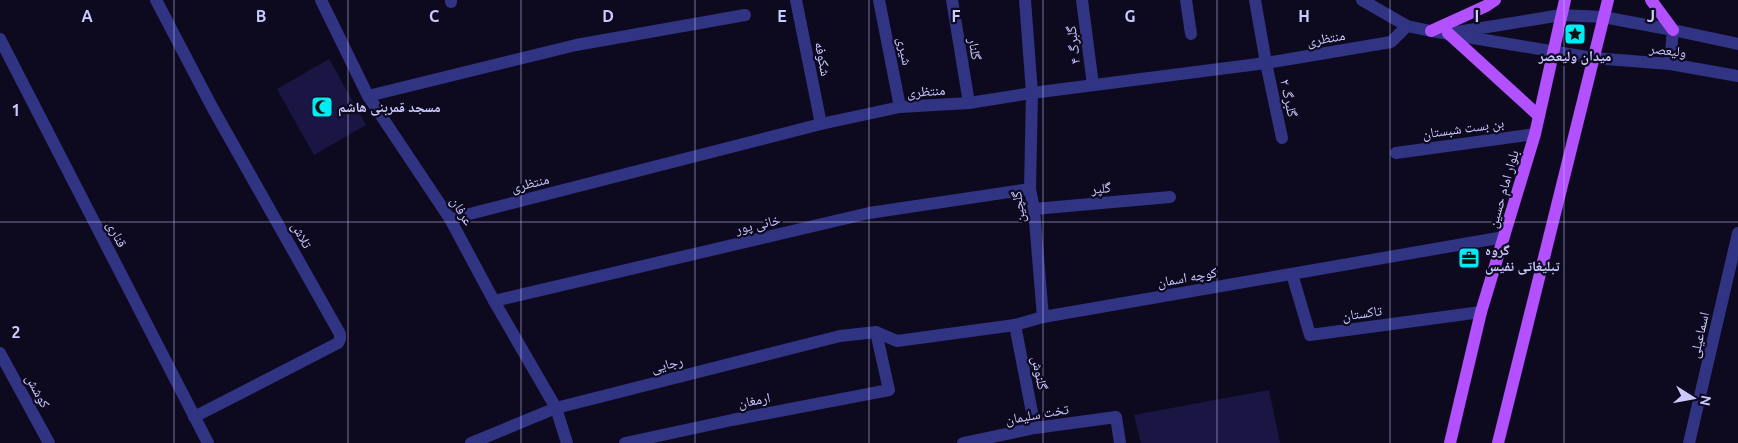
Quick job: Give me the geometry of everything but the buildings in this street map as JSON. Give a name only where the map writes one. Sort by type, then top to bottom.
[{"type":"main road","points":[[1431,31],[1495,0]]},
{"type":"main road","name":"بلوار امام حسین","points":[[1450,443],[1481,312],[1535,134],[1564,0]]},
{"type":"main road","points":[[1498,443],[1608,0]]},
{"type":"main road","points":[[1651,0],[1673,30]]},
{"type":"main road","points":[[1448,33],[1539,116]]},
{"type":"street","name":"تلاش","points":[[156,0],[212,107],[340,334],[338,343],[194,418]]},
{"type":"street","name":"عرفان","points":[[321,0],[368,96],[450,219],[494,301],[556,408],[567,443]]},
{"type":"street","name":"شکوفه","points":[[796,0],[821,124]]},
{"type":"street","name":"شیری","points":[[879,0],[900,107]]},
{"type":"street","name":"گلنار","points":[[952,0],[969,103]]},
{"type":"street","points":[[1025,0],[1032,93]]},
{"type":"street","name":"گلبرگ ۴","points":[[1082,0],[1093,86]]},
{"type":"street","points":[[1186,0],[1191,34]]},
{"type":"street","name":"گلبرگ ۲","points":[[1255,0],[1282,138]]},
{"type":"street","points":[[1362,0],[1407,26],[1448,33]]},
{"type":"street","points":[[368,96],[576,45],[745,15]]},
{"type":"street","name":"ولیعصر","points":[[1448,33],[1561,15],[1603,17],[1738,44]]},
{"type":"street","name":"منتظری","points":[[450,219],[821,124],[900,107],[969,103],[1032,93],[1266,63],[1391,42],[1407,26]]},
{"type":"street","points":[[1670,64],[1673,30]]},
{"type":"street","name":"ولیعصر","points":[[1448,33],[1593,58],[1670,64],[1738,76]]},
{"type":"street","name":"قناری","points":[[0,39],[208,443]]},
{"type":"street","name":"گلچین","points":[[1032,93],[1030,189],[1034,209],[1043,317]]},
{"type":"street","name":"بن بست شبستان","points":[[1396,152],[1535,134]]},
{"type":"street","name":"خانی پور","points":[[494,301],[869,213],[1030,189]]},
{"type":"street","name":"گلپر","points":[[1034,209],[1170,197]]},
{"type":"street","name":"اسماعیلی","points":[[1690,443],[1738,233]]},
{"type":"street","name":"کوچه اسمان","points":[[876,332],[897,341],[1015,325],[1043,317],[1504,237]]},
{"type":"street","name":"تاکستان","points":[[1292,274],[1310,335],[1481,312]]},
{"type":"street","name":"گلنوش","points":[[1015,325],[1036,428]]},
{"type":"street","name":"رجایی","points":[[471,443],[556,408],[840,336],[876,332]]},
{"type":"street","name":"ارمغان","points":[[625,443],[889,390],[876,332]]},
{"type":"street","name":"کوشش","points":[[0,353],[49,443]]},
{"type":"street","name":"تخت سلیمان","points":[[963,443],[1036,428],[1116,417],[1120,443]]},
{"type":"place","name":"میدان ولیعصر","points":[[1575,34]]},
{"type":"place","name":"مسجد قمربنی هاشم","points":[[322,107]]},
{"type":"place","name":"گروه تبلیغاتی نفیس","points":[[1469,258]]}]
